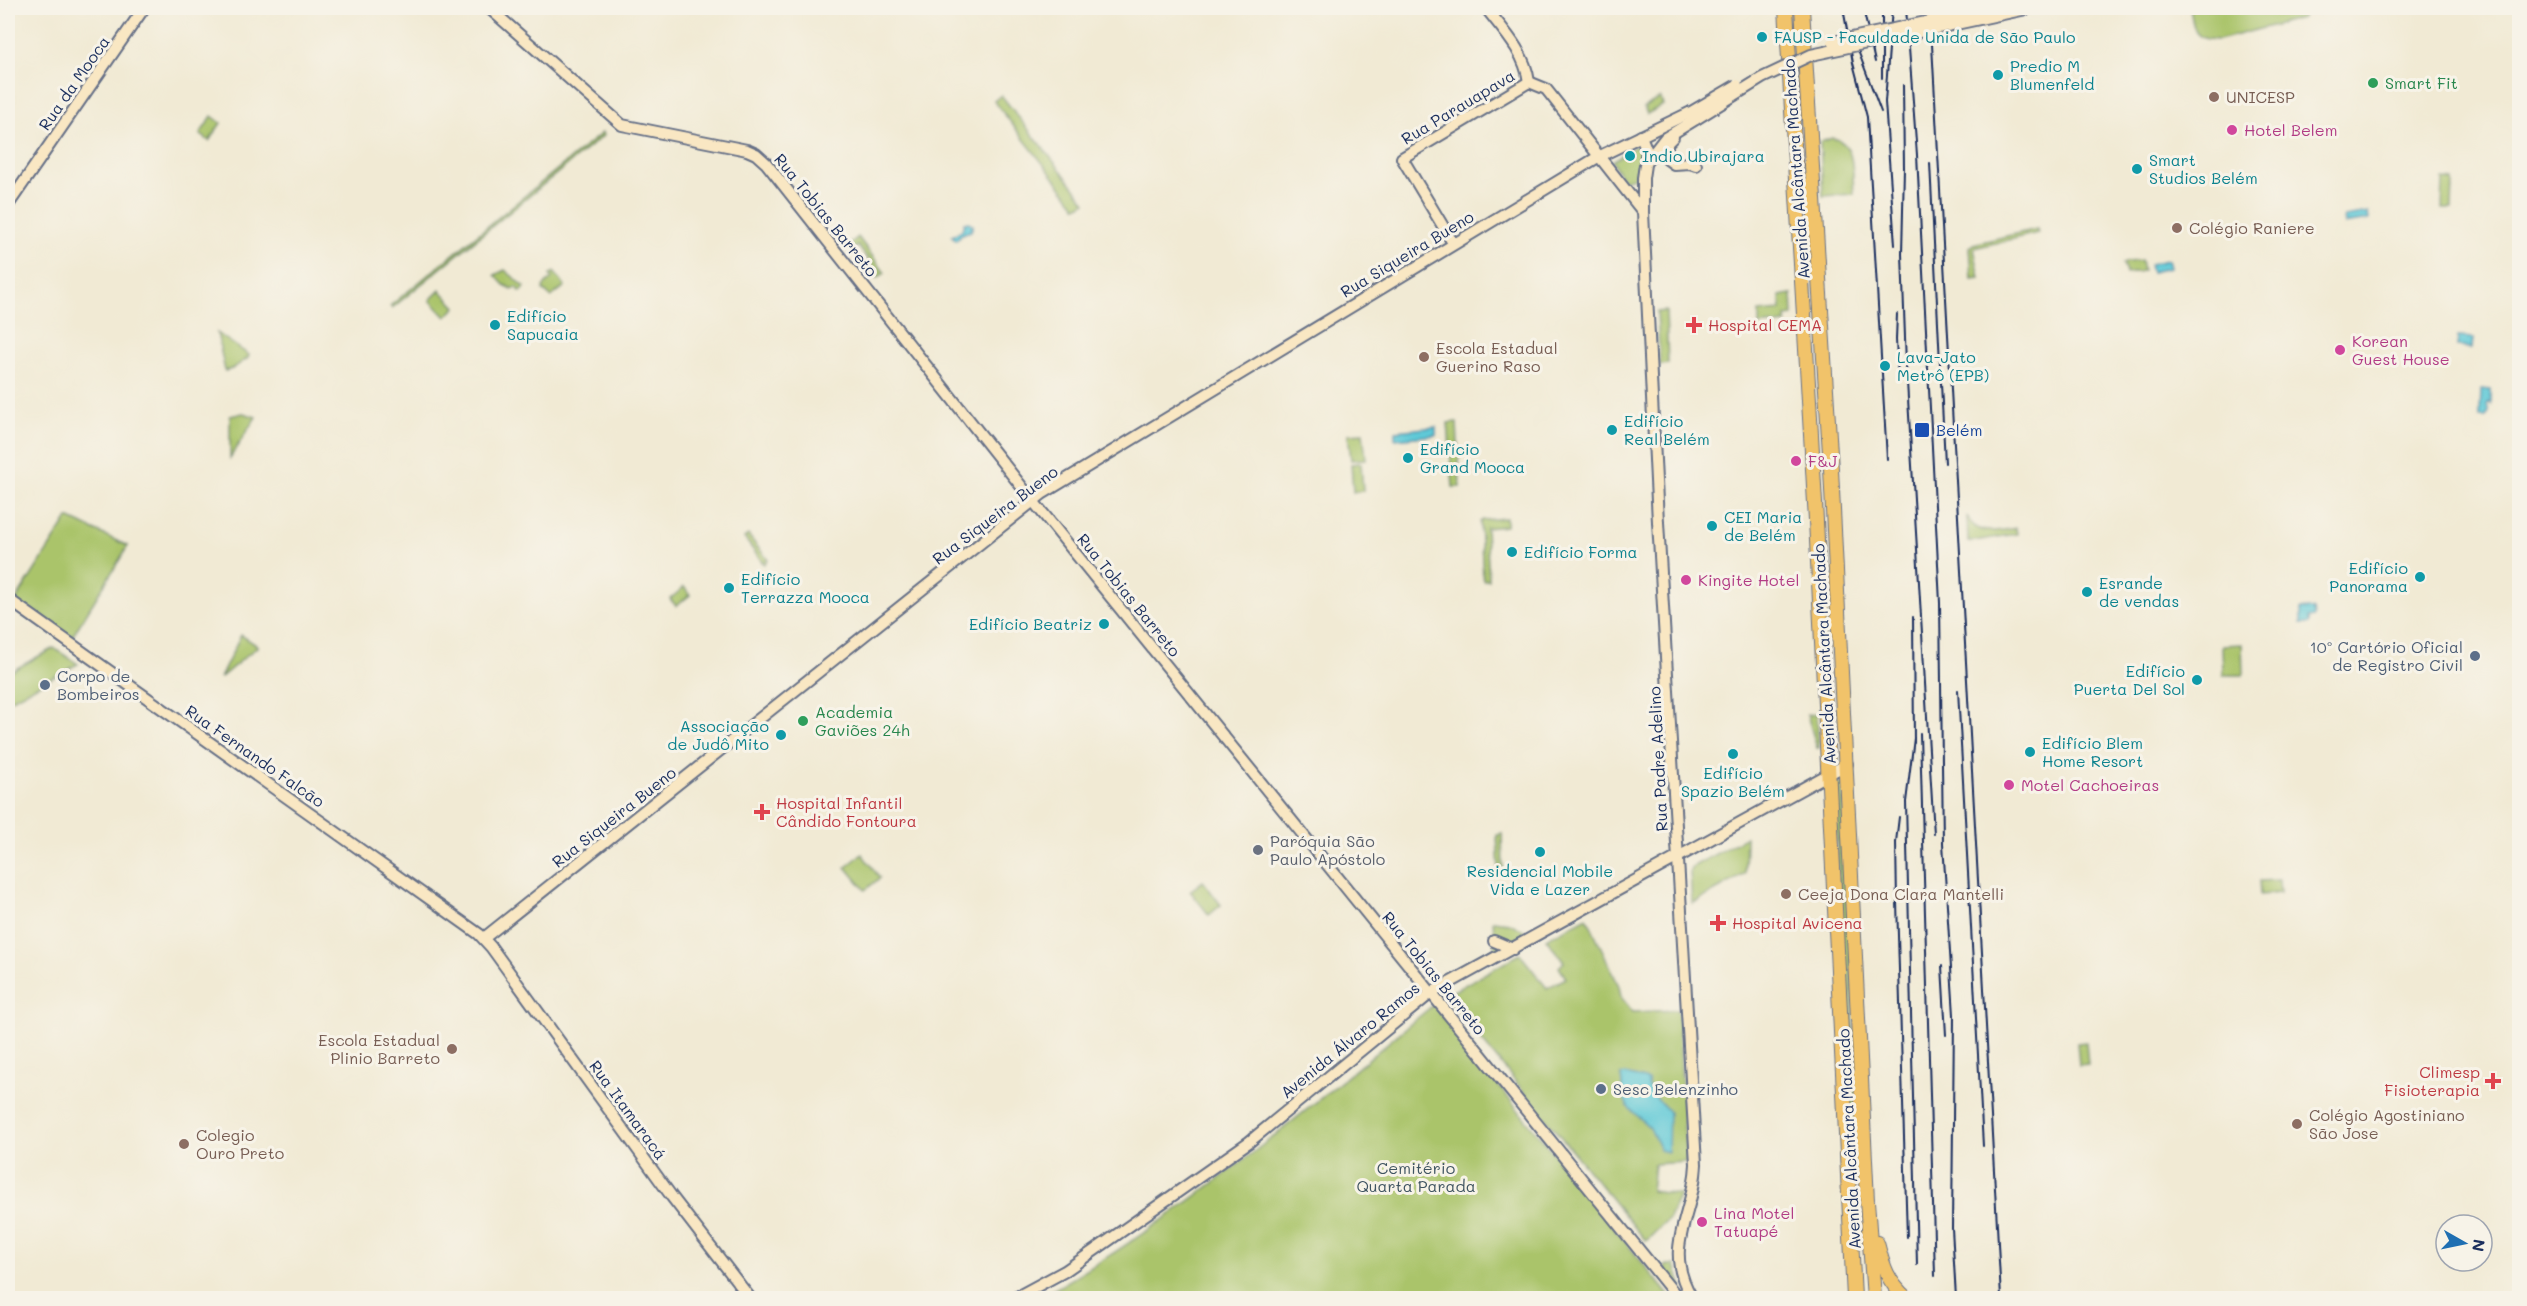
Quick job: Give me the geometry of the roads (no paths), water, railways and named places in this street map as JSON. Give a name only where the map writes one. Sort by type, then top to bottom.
[{"type":"highway","name":"Avenida Alcântara Machado","points":[[1786,8],[1828,775],[1853,1295]]},
{"type":"highway","name":"Avenida Alcântara Machado","points":[[1802,8],[1820,280],[1847,764],[1874,1299]]},
{"type":"highway","points":[[1868,1201],[1883,1269],[1894,1288],[1906,1299]]},
{"type":"main road","name":"Rua da Mooca","points":[[8,205],[144,8]]},
{"type":"main road","name":"Rua Tobias Barreto","points":[[489,8],[622,125],[747,150],[756,154],[1033,501],[1678,1299]]},
{"type":"main road","points":[[1486,8],[1523,58],[1529,82],[1546,89],[1643,212]]},
{"type":"main road","points":[[1696,165],[1674,164],[1667,159],[1667,143],[1694,116],[1772,65],[1796,54],[1846,39],[1991,8]]},
{"type":"main road","points":[[1694,116],[1770,73],[1811,55],[2031,8]]},
{"type":"main road","name":"Rua Parauapava","points":[[1453,243],[1402,158],[1529,82]]},
{"type":"main road","name":"Rua Siqueira Bueno","points":[[484,938],[667,795],[1033,501],[1453,243],[1598,157],[1641,136],[1694,116]]},
{"type":"main road","points":[[1646,163],[1665,138],[1677,131]]},
{"type":"main road","name":"Rua Padre Adelino","points":[[1641,136],[1646,147],[1643,212],[1696,1164],[1677,1262],[1692,1299]]},
{"type":"main road","name":"Rua Fernando Falcão","points":[[8,599],[484,938]]},
{"type":"main road","name":"Avenida Álvaro Ramos","points":[[1010,1299],[1065,1271],[1249,1142],[1431,993],[1847,764]]},
{"type":"main road","name":"Rua Itamaracá","points":[[484,938],[672,1197],[750,1299]]},
{"type":"main road","points":[[1494,941],[1513,949]]},
{"type":"water","points":[[2368,213],[2369,220],[2345,224],[2344,217]]},
{"type":"water","points":[[969,222],[973,225],[971,231],[962,234],[956,240],[952,236],[962,230],[964,223]]},
{"type":"water","points":[[2168,260],[2170,268],[2151,272],[2149,264]]},
{"type":"water","points":[[2458,337],[2473,338],[2472,348],[2457,347]]},
{"type":"water","points":[[2481,389],[2491,390],[2491,404],[2489,402],[2487,405],[2489,412],[2486,417],[2480,417]]},
{"type":"water","points":[[1436,427],[1436,435],[1395,439],[1395,431]]},
{"type":"water","points":[[2301,609],[2313,609],[2314,617],[2309,618],[2309,624],[2301,624]]},
{"type":"water","points":[[1626,1074],[1648,1080],[1650,1090],[1669,1112],[1668,1152],[1660,1150],[1650,1128],[1628,1107],[1623,1096],[1621,1075]]},
{"type":"railway","points":[[1843,8],[1853,63],[1867,117],[1887,459]]},
{"type":"railway","points":[[1863,8],[1875,62]]},
{"type":"railway","points":[[1882,8],[1882,78]]},
{"type":"railway","points":[[1892,8],[1885,102],[1895,245]]},
{"type":"railway","points":[[1906,8],[1917,155],[1940,603],[1943,843],[1954,1015],[1952,1228],[1956,1298]]},
{"type":"railway","points":[[1930,8],[2001,1298]]},
{"type":"railway","points":[[1856,45],[1881,112]]},
{"type":"railway","points":[[1903,85],[1902,254],[1906,365],[1934,834]]},
{"type":"railway","points":[[1930,163],[1945,463]]},
{"type":"railway","points":[[1897,314],[1898,380]]},
{"type":"railway","points":[[1913,617],[1914,743]]},
{"type":"railway","points":[[1958,690],[1983,1146]]},
{"type":"railway","points":[[1920,733],[1935,1276]]},
{"type":"railway","points":[[1914,738],[1906,802],[1917,1265]]},
{"type":"railway","points":[[1899,817],[1896,842],[1897,902],[1907,1237]]},
{"type":"railway","points":[[1942,966],[1946,1035]]},
{"type":"place","name":"FAUSP - Faculdade Unida de São Paulo","points":[[1762,37]]},
{"type":"place","name":"Predio M Blumenfeld","points":[[1998,75]]},
{"type":"place","name":"Smart Fit","points":[[2373,83]]},
{"type":"place","name":"UNICESP","points":[[2214,97]]},
{"type":"place","name":"Hotel Belem","points":[[2232,130]]},
{"type":"place","name":"Indio Ubirajara","points":[[1630,156]]},
{"type":"place","name":"Smart Studios Belém","points":[[2137,169]]},
{"type":"place","name":"Colégio Raniere","points":[[2177,228]]},
{"type":"place","name":"Edifício Sapucaia","points":[[495,325]]},
{"type":"place","name":"Hospital CEMA","points":[[1694,325]]},
{"type":"place","name":"Korean Guest House","points":[[2340,350]]},
{"type":"place","name":"Escola Estadual Guerino Raso","points":[[1424,357]]},
{"type":"place","name":"Lava-Jato Metrô (EPB)","points":[[1885,366]]},
{"type":"place","name":"Edifício Real Belém","points":[[1612,430]]},
{"type":"place","name":"Belém","points":[[1922,430]]},
{"type":"place","name":"Edifício Grand Mooca","points":[[1408,458]]},
{"type":"place","name":"F&J","points":[[1796,461]]},
{"type":"place","name":"CEI Maria de Belém","points":[[1712,526]]},
{"type":"place","name":"Edifício Forma","points":[[1512,552]]},
{"type":"place","name":"Edifício Panorama","points":[[2420,577]]},
{"type":"place","name":"Kingite Hotel","points":[[1686,580]]},
{"type":"place","name":"Edifício Terrazza Mooca","points":[[729,588]]},
{"type":"place","name":"Esrande de vendas","points":[[2087,592]]},
{"type":"place","name":"Edifício Beatriz","points":[[1104,624]]},
{"type":"place","name":"10º Cartório Oficial de Registro Civil","points":[[2475,656]]},
{"type":"place","name":"Edifício Puerta Del Sol","points":[[2197,680]]},
{"type":"place","name":"Corpo de Bombeiros","points":[[45,685]]},
{"type":"place","name":"Academia Gaviões 24h","points":[[803,721]]},
{"type":"place","name":"Associação de Judô Mito","points":[[781,735]]},
{"type":"place","name":"Edifício Blem Home Resort","points":[[2030,752]]},
{"type":"place","name":"Edifício Spazio Belém","points":[[1733,754]]},
{"type":"place","name":"Motel Cachoeiras","points":[[2009,785]]},
{"type":"place","name":"Hospital Infantil Cândido Fontoura","points":[[762,812]]},
{"type":"place","name":"Paróquia São Paulo Apóstolo","points":[[1258,850]]},
{"type":"place","name":"Residencial Mobile Vida e Lazer","points":[[1540,852]]},
{"type":"place","name":"Ceeja Dona Clara Mantelli","points":[[1786,894]]},
{"type":"place","name":"Hospital Avicena","points":[[1718,923]]},
{"type":"place","name":"Escola Estadual Plinio Barreto","points":[[452,1049]]},
{"type":"place","name":"Climesp Fisioterapia","points":[[2493,1081]]},
{"type":"place","name":"Sesc Belenzinho","points":[[1601,1089]]},
{"type":"place","name":"Colégio Agostiniano São Jose","points":[[2297,1124]]},
{"type":"place","name":"Colegio Ouro Preto","points":[[184,1144]]},
{"type":"place","name":"Lina Motel Tatuapé","points":[[1702,1222]]},
{"type":"park label","name":"Cemitério Quarta Parada","points":[[1416,1177]]}]
